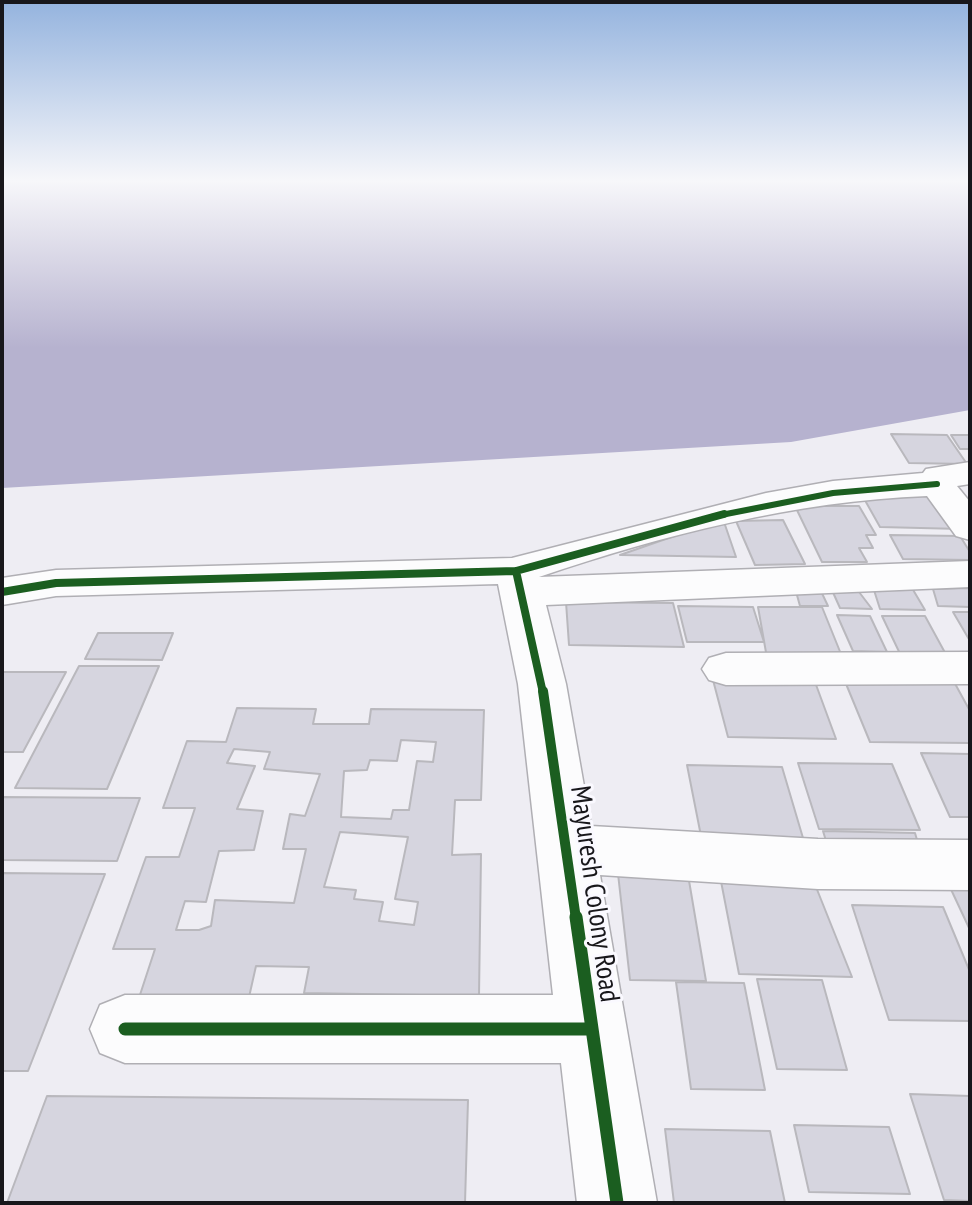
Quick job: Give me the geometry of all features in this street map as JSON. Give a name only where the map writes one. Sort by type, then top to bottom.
[{"type":"street","points":[[518,582],[559,556],[819,492],[872,485],[954,478],[970,528]]},
{"type":"street","points":[[2,592],[56,583],[518,582],[970,574]]},
{"type":"street","name":"Mayuresh Colony Road","points":[[518,582],[542,684],[617,1203]]},
{"type":"street","points":[[726,669],[970,668]]},
{"type":"street","points":[[566,849],[818,864],[970,865]]},
{"type":"street","points":[[125,1029],[592,1029]]},
{"type":"shaded area","points":[[2,236],[970,236],[970,410],[791,442],[2,488]]},
{"type":"building","points":[[891,434],[947,435],[967,464],[909,463]]},
{"type":"building","points":[[951,435],[970,435],[970,449],[960,449]]},
{"type":"building","points":[[862,495],[939,496],[961,529],[880,527]]},
{"type":"building","points":[[795,506],[859,506],[876,535],[866,535],[873,548],[859,548],[867,562],[822,562]]},
{"type":"building","points":[[723,519],[736,557],[620,555]]},
{"type":"building","points":[[783,520],[805,564],[755,565],[736,521]]},
{"type":"building","points":[[890,535],[960,536],[970,552],[970,560],[903,559]]},
{"type":"building","points":[[909,583],[925,610],[880,609],[873,587]]},
{"type":"building","points":[[819,587],[828,606],[800,606],[795,588]]},
{"type":"building","points":[[831,588],[856,588],[872,609],[840,608]]},
{"type":"building","points":[[970,588],[970,607],[938,606],[933,589]]},
{"type":"building","points":[[566,602],[673,603],[684,647],[569,645]]},
{"type":"building","points":[[678,606],[753,607],[764,642],[687,642]]},
{"type":"building","points":[[758,607],[822,607],[843,659],[767,658]]},
{"type":"building","points":[[953,612],[970,612],[970,641]]},
{"type":"building","points":[[837,615],[870,616],[887,652],[853,651]]},
{"type":"building","points":[[882,616],[925,616],[949,660],[903,660]]},
{"type":"building","points":[[98,633],[173,633],[162,660],[85,659]]},
{"type":"building","points":[[79,666],[159,666],[107,789],[15,788]]},
{"type":"building","points":[[2,672],[66,672],[23,752],[2,752]]},
{"type":"building","points":[[844,679],[953,680],[970,711],[970,743],[870,742]]},
{"type":"building","points":[[713,680],[815,682],[836,739],[728,737]]},
{"type":"building","points":[[237,708],[316,709],[313,724],[369,724],[371,709],[484,710],[481,800],[455,800],[452,855],[481,854],[479,996],[304,993],[309,967],[256,966],[247,1006],[137,1004],[155,949],[113,949],[146,857],[179,857],[195,808],[163,808],[187,741],[226,742]],"holes":[[[401,740],[436,742],[433,762],[417,761],[409,810],[393,810],[391,819],[341,817],[344,771],[367,770],[370,760],[397,761]],[[234,749],[270,752],[264,769],[320,774],[305,816],[290,814],[283,849],[306,849],[294,903],[215,900],[211,926],[199,930],[176,930],[185,901],[206,902],[219,851],[254,850],[263,811],[237,809],[255,766],[227,763]],[[340,832],[408,837],[395,899],[418,902],[414,925],[379,921],[383,902],[354,899],[356,890],[324,887]]]},
{"type":"building","points":[[921,753],[970,754],[970,817],[950,817]]},
{"type":"building","points":[[798,763],[892,764],[920,830],[819,829]]},
{"type":"building","points":[[687,765],[782,767],[803,838],[701,836]]},
{"type":"building","points":[[2,797],[140,798],[117,861],[2,860]]},
{"type":"building","points":[[823,831],[915,833],[922,857],[830,854]]},
{"type":"building","points":[[616,856],[685,857],[706,981],[630,980]]},
{"type":"building","points":[[719,871],[814,882],[852,977],[739,974]]},
{"type":"building","points":[[2,873],[105,874],[28,1071],[2,1071]]},
{"type":"building","points":[[948,883],[970,884],[970,930]]},
{"type":"building","points":[[852,905],[943,907],[970,972],[970,1021],[889,1020]]},
{"type":"building","points":[[757,979],[822,980],[847,1070],[777,1069]]},
{"type":"building","points":[[676,982],[744,983],[765,1090],[691,1089]]},
{"type":"building","points":[[910,1094],[970,1096],[970,1201],[944,1200]]},
{"type":"building","points":[[47,1096],[468,1100],[465,1203],[7,1203]]},
{"type":"building","points":[[794,1125],[889,1127],[910,1194],[809,1192]]},
{"type":"building","points":[[665,1129],[770,1131],[785,1203],[674,1203]]},
{"type":"cycle path","points":[[2,592],[56,583],[516,571],[766,504],[867,488],[937,484]]},
{"type":"cycle path","points":[[516,571],[542,684],[617,1203]]},
{"type":"cycle path","points":[[125,1029],[592,1029]]}]
